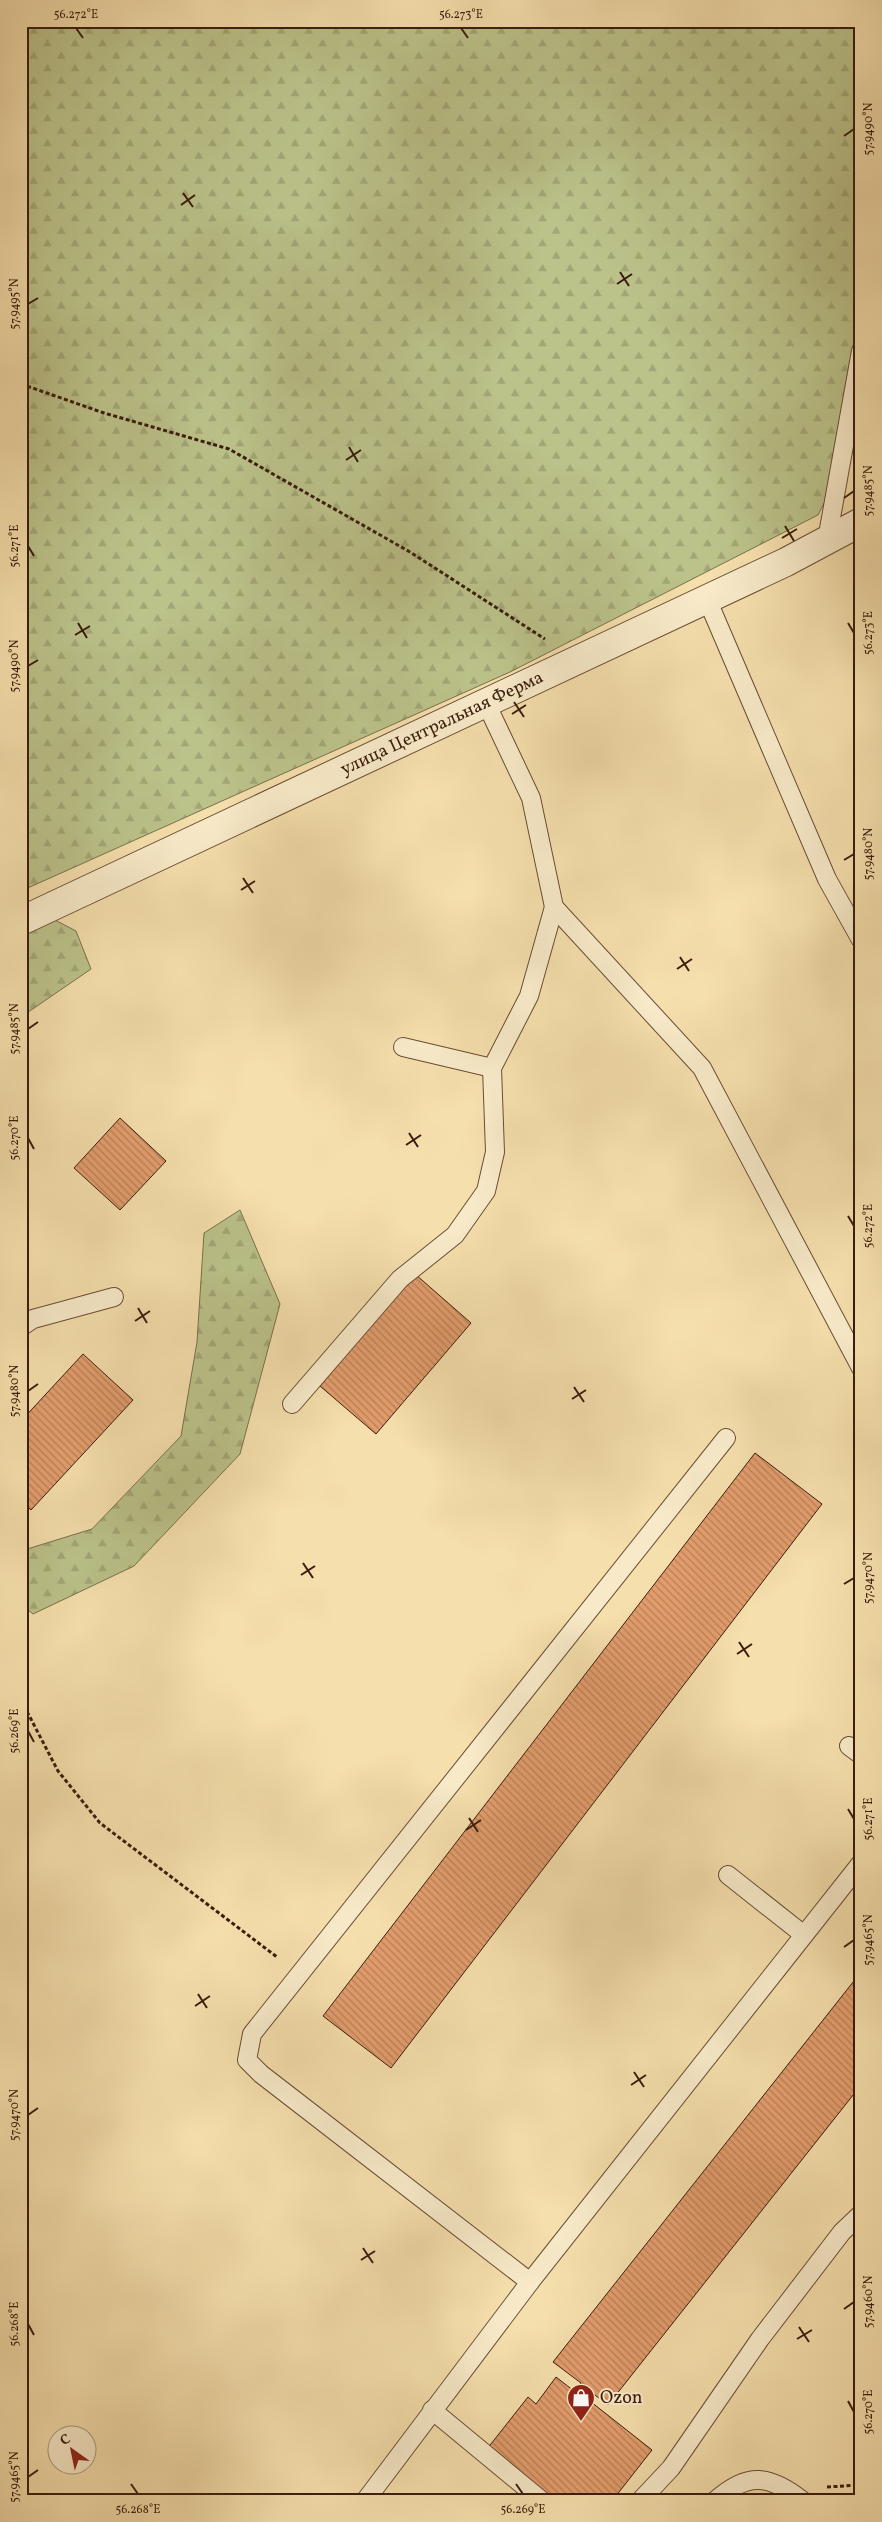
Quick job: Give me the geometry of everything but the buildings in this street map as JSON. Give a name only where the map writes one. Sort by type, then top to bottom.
[{"type":"street","name":"улица Центральная Ферма","points":[[21,922],[707,599],[861,522]]},
{"type":"lane","points":[[827,540],[861,351]]},
{"type":"lane","points":[[707,599],[826,879],[861,940]]},
{"type":"lane","points":[[292,1404],[400,1279],[455,1235],[486,1191],[495,1152],[492,1068],[528,996],[554,907],[531,798],[486,703]]},
{"type":"lane","points":[[554,907],[702,1068],[861,1368]]},
{"type":"lane","points":[[403,1047],[492,1068]]},
{"type":"lane","points":[[21,1327],[32,1319],[114,1297]]},
{"type":"lane","points":[[530,2282],[261,2074],[247,2060],[252,2034],[726,1438]]},
{"type":"lane","points":[[364,2501],[530,2282],[861,1863]]},
{"type":"lane","points":[[728,1875],[804,1935]]},
{"type":"lane","points":[[640,2501],[671,2468],[760,2339],[842,2232],[861,2214]]},
{"type":"lane","points":[[432,2410],[542,2501]]},
{"type":"lane","points":[[715,2501],[727,2489],[750,2480],[770,2480],[803,2501]]},
{"type":"path","points":[[21,384],[104,413],[229,449],[410,552],[577,660]]},
{"type":"path","points":[[21,1700],[58,1771],[100,1823],[300,1974]]},
{"type":"green space","points":[[21,21],[861,21],[861,431],[818,515],[510,672],[21,891]]},
{"type":"green space","points":[[55,920],[76,931],[91,969],[21,1017],[21,936]]},
{"type":"green space","points":[[240,1210],[280,1304],[240,1454],[134,1566],[33,1614],[21,1604],[21,1554],[24,1550],[92,1529],[181,1436],[197,1342],[204,1233]]},
{"type":"place","name":"Ozon","points":[[581,2422]]}]
